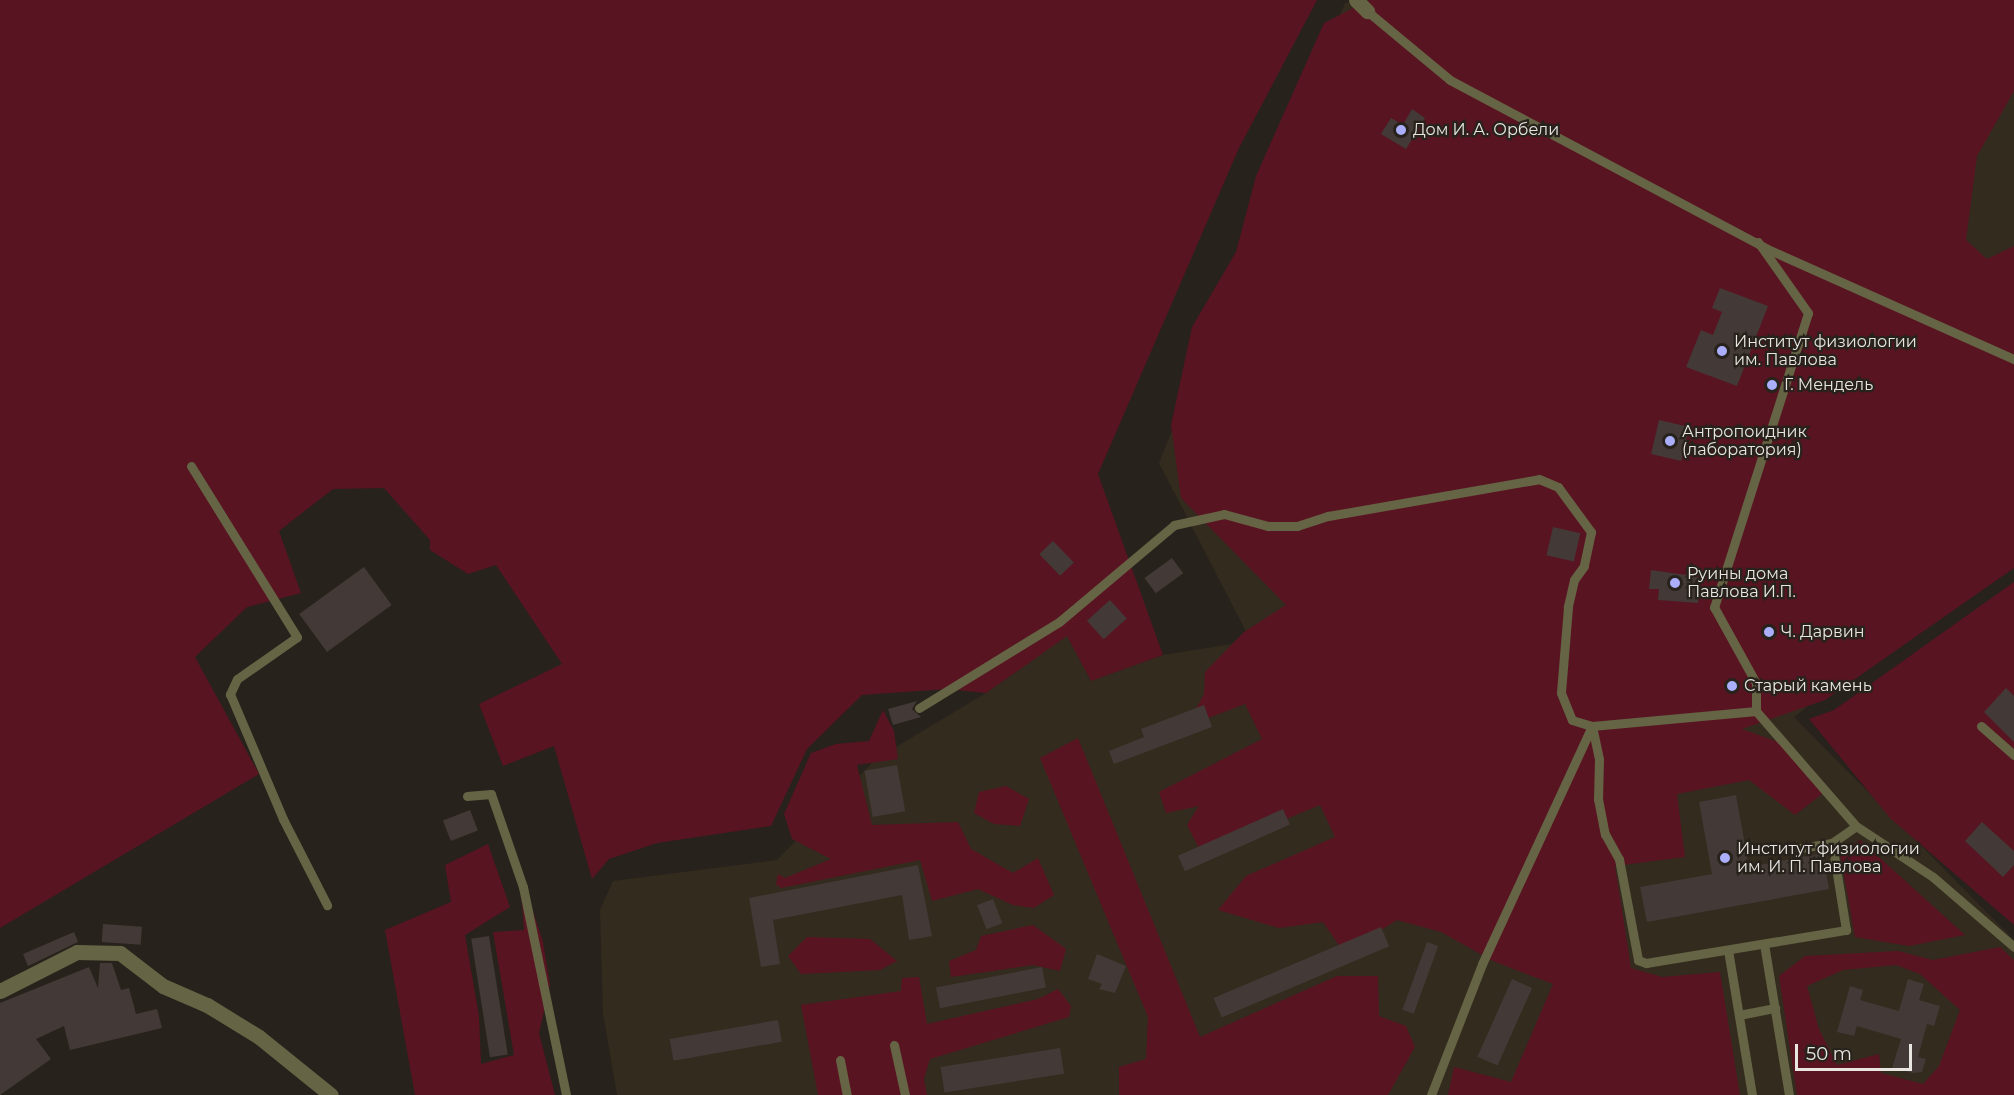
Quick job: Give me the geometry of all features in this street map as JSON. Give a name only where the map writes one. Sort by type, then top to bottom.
[{"type":"street","points":[[1356,0],[1367,11]]},
{"type":"street","points":[[0,992],[77,952],[120,953],[163,986],[207,1005],[259,1037],[331,1095]]},
{"type":"lane","points":[[1367,11],[1450,80],[1758,242],[2014,359]]},
{"type":"lane","points":[[1758,242],[1808,313],[1714,607],[1756,683],[1756,711],[1856,826],[1933,877],[2014,947]]},
{"type":"lane","points":[[191,466],[297,637],[237,679],[230,694],[283,819],[327,905]]},
{"type":"lane","points":[[919,708],[1059,622],[1174,525],[1224,514],[1268,526],[1297,526],[1328,516],[1539,479],[1558,487],[1591,532],[1584,566],[1574,580],[1568,607],[1560,674],[1561,693],[1572,720],[1592,726],[1756,711]]},
{"type":"lane","points":[[1592,726],[1599,759],[1598,799],[1605,834],[1619,859],[1638,960],[1728,950],[1846,930],[1832,843]]},
{"type":"lane","points":[[1431,1095],[1482,964],[1592,726]]},
{"type":"lane","points":[[1981,726],[2014,755]]},
{"type":"lane","points":[[467,796],[491,794],[523,887],[566,1095]]},
{"type":"lane","points":[[1800,848],[1832,843],[1856,826]]},
{"type":"lane","points":[[1764,944],[1789,1095]]},
{"type":"lane","points":[[1728,950],[1752,1095]]},
{"type":"lane","points":[[1738,1015],[1775,1008]]},
{"type":"lane","points":[[894,1045],[905,1095]]},
{"type":"lane","points":[[840,1060],[847,1095]]},
{"type":"shaded area","points":[[0,0],[1317,0],[1239,148],[1098,474],[1163,655],[1091,681],[1067,636],[986,693],[947,689],[862,695],[807,749],[771,826],[657,843],[609,859],[592,879],[554,746],[503,766],[479,704],[562,664],[496,565],[468,574],[430,550],[430,540],[384,488],[333,489],[279,531],[301,593],[247,607],[195,657],[259,774],[0,928]]},
{"type":"shaded area","points":[[1369,0],[2014,0],[2014,91],[1977,156],[1966,240],[1987,259],[2014,246],[2014,568],[1825,700],[1742,729],[1789,746],[1822,794],[1795,815],[1749,780],[1677,794],[1685,857],[1615,866],[1631,968],[1662,977],[1720,972],[1740,1095],[1448,1095],[1454,1067],[1511,1082],[1553,984],[1493,961],[1441,932],[1397,920],[1344,953],[1323,922],[1279,928],[1218,910],[1246,876],[1335,837],[1320,805],[1202,854],[1187,825],[1199,806],[1166,813],[1159,792],[1262,739],[1245,704],[1187,726],[1204,694],[1205,672],[1244,632],[1286,605],[1181,498],[1171,425],[1192,327],[1236,252],[1256,176],[1324,23]]},
{"type":"shaded area","points":[[1370,0],[2014,0],[2014,543],[1794,717],[2014,940],[2014,1086],[1959,1095],[617,1095],[603,1013],[600,910],[613,881],[777,860],[876,759],[986,693],[1067,635],[1091,681],[1163,655],[1251,641],[1159,463],[1345,3]]},
{"type":"shaded area","points":[[2014,582],[2014,925],[1890,818],[1809,719],[1834,710]]},
{"type":"shaded area","points":[[883,710],[894,731],[898,759],[857,765],[872,825],[958,822],[971,849],[1013,873],[1038,858],[1054,895],[1034,908],[1013,905],[978,889],[932,901],[920,860],[781,888],[776,884],[778,874],[785,878],[831,859],[792,839],[784,814],[811,753],[836,744],[869,741]]},
{"type":"shaded area","points":[[1078,738],[1200,1037],[1337,976],[1378,976],[1379,1016],[1406,1026],[1415,1047],[1388,1095],[1119,1095],[1119,1067],[1146,1059],[1148,1017],[1040,758]]},
{"type":"shaded area","points":[[1006,786],[1029,799],[1020,826],[994,824],[974,813],[979,792]]},
{"type":"shaded area","points":[[1860,840],[1965,935],[1909,946],[1855,937],[1840,853]]},
{"type":"shaded area","points":[[488,844],[510,907],[465,935],[479,1016],[481,1064],[514,1055],[493,932],[524,930],[521,891],[528,896],[543,942],[550,985],[539,1033],[555,1095],[415,1095],[385,930],[451,902],[445,865]]},
{"type":"shaded area","points":[[1033,925],[1066,949],[1060,971],[1033,965],[951,977],[949,961],[976,950],[981,936]]},
{"type":"shaded area","points":[[807,937],[870,939],[897,961],[880,970],[801,974],[788,956]]},
{"type":"shaded area","points":[[2000,947],[2014,960],[2014,1095],[1797,1095],[1779,976],[1805,956],[1898,951],[1933,960]],"holes":[[[1896,965],[1920,974],[1960,1010],[1939,1066],[1923,1084],[1881,1073],[1879,1054],[1837,1065],[1819,1029],[1807,986],[1843,970]]]},
{"type":"shaded area","points":[[919,977],[927,1024],[1038,999],[1058,989],[1071,1006],[1069,1017],[930,1059],[924,1079],[927,1095],[818,1095],[801,1005],[901,991],[902,978]]},
{"type":"building","name":"Дом И. А. Орбели","points":[[1412,109],[1425,118],[1406,149],[1381,134],[1391,118],[1403,125]]},
{"type":"building","name":"Институт физиологии им. Павлова","points":[[1720,288],[1768,306],[1737,386],[1686,367],[1701,330],[1713,335],[1722,312],[1712,308]]},
{"type":"building","name":"Антропоидник (лаборатория)","points":[[1659,420],[1689,427],[1681,461],[1651,454]]},
{"type":"building","points":[[1553,527],[1580,533],[1574,562],[1546,555]]},
{"type":"building","points":[[1053,541],[1074,563],[1060,576],[1039,554]]},
{"type":"building","points":[[1172,558],[1183,573],[1156,593],[1144,578]]},
{"type":"building","points":[[364,567],[392,605],[327,652],[299,614]]},
{"type":"building","name":"Руины дома Павлова И.П.","points":[[1651,570],[1700,577],[1698,603],[1658,600],[1659,589],[1649,589]]},
{"type":"building","points":[[1110,600],[1127,619],[1104,639],[1087,621]]},
{"type":"building","points":[[2006,688],[2014,696],[2014,742],[1984,712]]},
{"type":"building","points":[[917,701],[912,709],[921,717],[893,725],[888,709]]},
{"type":"building","points":[[1204,705],[1212,727],[1114,764],[1109,751],[1144,737],[1141,729]]},
{"type":"building","points":[[897,765],[905,811],[873,817],[865,771]]},
{"type":"building","name":"Институт физиологии им. И. П. Павлова","points":[[1736,795],[1749,867],[1823,853],[1829,889],[1647,922],[1640,887],[1712,874],[1699,802]]},
{"type":"building","points":[[1283,809],[1290,825],[1185,871],[1178,856]]},
{"type":"building","points":[[470,810],[478,831],[451,841],[443,820]]},
{"type":"building","points":[[1982,822],[2014,851],[2014,865],[2003,877],[1965,841]]},
{"type":"building","points":[[918,865],[932,936],[909,940],[902,895],[773,920],[780,964],[761,967],[749,898]]},
{"type":"building","points":[[993,899],[1002,923],[986,929],[977,905]]},
{"type":"building","points":[[103,924],[142,927],[141,945],[102,942]]},
{"type":"building","points":[[1381,927],[1389,946],[1222,1017],[1213,998]]},
{"type":"building","points":[[74,932],[78,942],[28,966],[23,954]]},
{"type":"building","points":[[489,936],[508,1055],[490,1057],[471,939]]},
{"type":"building","points":[[1427,942],[1438,946],[1414,1014],[1402,1010]]},
{"type":"building","points":[[1097,954],[1126,966],[1115,993],[1099,989],[1102,984],[1088,979]]},
{"type":"building","points":[[100,963],[112,963],[121,990],[129,988],[136,1014],[157,1009],[162,1028],[70,1050],[64,1026],[36,1039],[51,1059],[0,1095],[0,1003],[89,967],[98,988]]},
{"type":"building","points":[[1042,967],[1046,988],[940,1008],[936,988]]},
{"type":"building","points":[[1512,979],[1532,988],[1498,1066],[1477,1057]]},
{"type":"building","points":[[1908,979],[1924,984],[1919,1000],[1940,1006],[1934,1026],[1927,1024],[1918,1057],[1926,1059],[1922,1072],[1913,1073],[1892,1068],[1901,1039],[1857,1026],[1854,1036],[1837,1032],[1850,986],[1863,990],[1860,1000],[1899,1011]]},
{"type":"building","points":[[778,1020],[782,1042],[673,1061],[670,1039]]},
{"type":"building","points":[[1060,1048],[1064,1074],[945,1093],[940,1067]]},
{"type":"place","name":"Дом И. А. Орбели","points":[[1401,130]]},
{"type":"place","name":"Институт физиологии им. Павлова","points":[[1722,351]]},
{"type":"place","name":"Г. Мендель","points":[[1772,385]]},
{"type":"place","name":"Антропоидник (лаборатория)","points":[[1670,441]]},
{"type":"place","name":"Руины дома Павлова И.П.","points":[[1675,583]]},
{"type":"place","name":"Ч. Дарвин","points":[[1769,632]]},
{"type":"place","name":"Старый камень","points":[[1732,686]]},
{"type":"place","name":"Институт физиологии им. И. П. Павлова","points":[[1725,858]]}]
